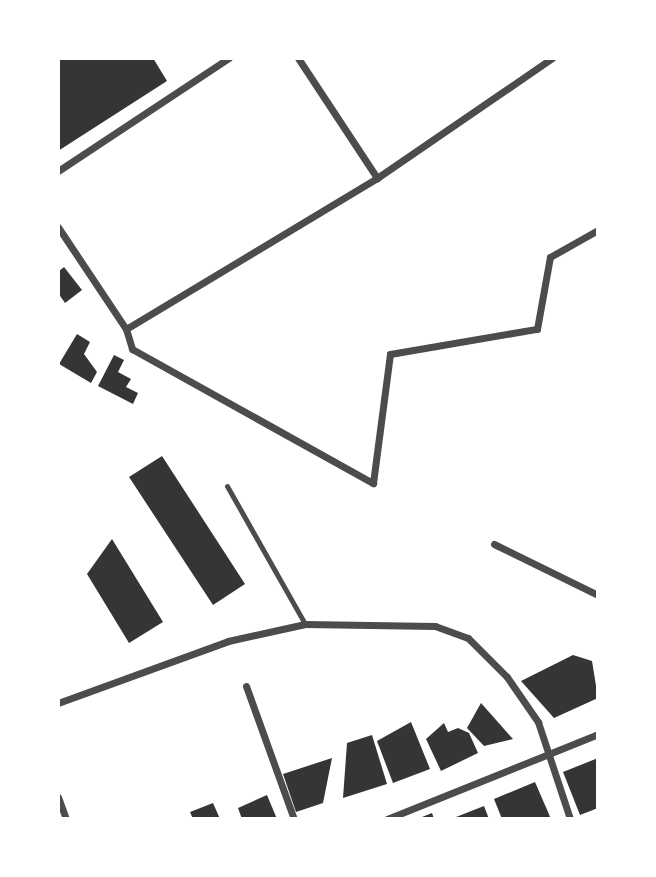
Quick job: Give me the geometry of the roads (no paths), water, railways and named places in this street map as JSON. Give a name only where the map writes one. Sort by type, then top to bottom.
[{"type":"street","points":[[58,171],[229,58]]},
{"type":"street","points":[[298,58],[377,178]]},
{"type":"street","points":[[126,330],[377,178],[552,58]]},
{"type":"street","points":[[58,227],[126,330],[132,349],[373,483],[390,354],[537,330],[550,257],[598,230]]},
{"type":"street","points":[[494,544],[598,595]]},
{"type":"street","points":[[58,703],[228,641],[305,624],[435,626],[468,638],[538,722],[546,756],[570,819]]},
{"type":"street","points":[[246,686],[294,819]]},
{"type":"street","points":[[387,819],[598,734]]},
{"type":"street","points":[[58,797],[66,819]]},
{"type":"lane","points":[[227,486],[305,624]]}]
